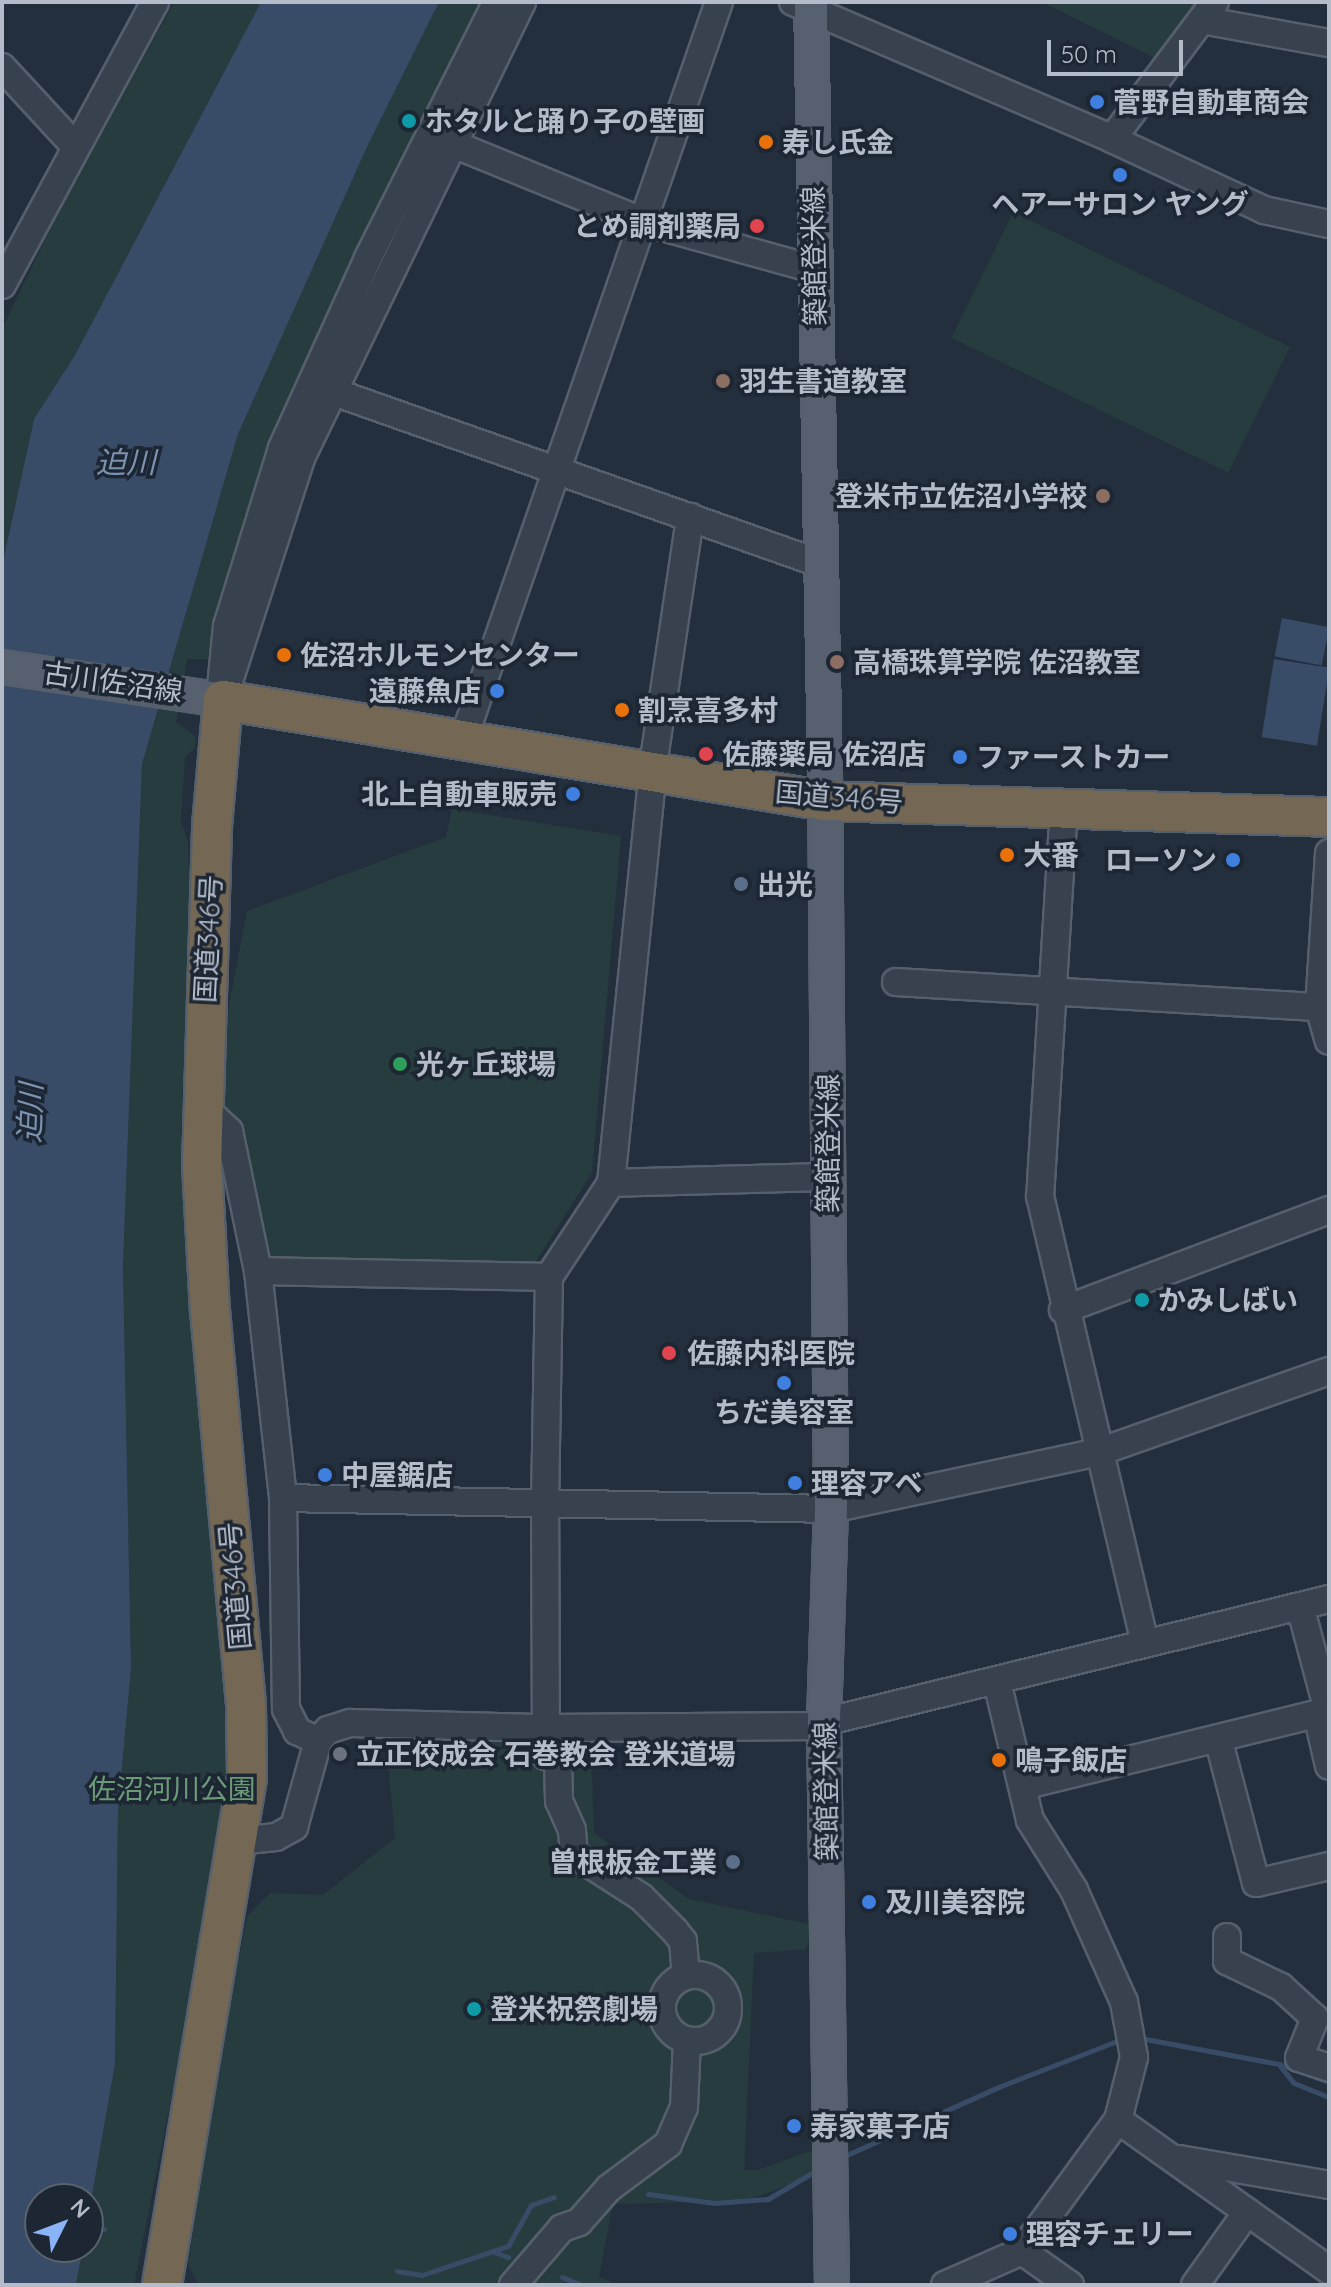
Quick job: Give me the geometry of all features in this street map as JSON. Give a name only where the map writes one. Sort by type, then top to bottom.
[{"type":"highway","name":"国道346号","points":[[162,2285],[238,1841],[247,1720],[210,1312],[201,1116],[214,698],[825,801],[1064,806],[1329,817]]},
{"type":"main road","name":"築館登米線","points":[[805,4],[825,801],[831,1509],[824,1724],[832,2285]]},
{"type":"main road","name":"古川佐沼線","points":[[2,667],[214,698]]},
{"type":"street","points":[[2,285],[155,2]]},
{"type":"street","points":[[214,698],[220,679],[227,626],[282,448],[368,258],[497,2]]},
{"type":"street","points":[[214,698],[301,458],[522,2]]},
{"type":"street","points":[[463,740],[559,474],[719,2]]},
{"type":"street","points":[[805,4],[1112,139],[1264,210],[1329,224]]},
{"type":"street","points":[[1112,139],[1208,11],[1329,43]]},
{"type":"street","points":[[2,67],[75,146]]},
{"type":"street","points":[[453,144],[644,222],[814,269]]},
{"type":"street","points":[[331,391],[559,474],[819,563]]},
{"type":"street","points":[[686,1976],[683,1941],[675,1931],[641,1897],[574,1854],[572,1830],[559,1801],[558,1756],[546,1756],[545,1505],[549,1277],[611,1183],[655,771],[690,517]]},
{"type":"street","points":[[1064,806],[1040,1196],[1063,1310],[1145,1643]]},
{"type":"street","points":[[1329,853],[1319,1007],[1329,1041]]},
{"type":"street","points":[[896,982],[1319,1007]]},
{"type":"street","points":[[201,1116],[216,1119],[229,1131],[258,1271],[283,1498],[286,1709],[297,1731],[318,1741]]},
{"type":"street","points":[[611,1183],[828,1177]]},
{"type":"street","points":[[1063,1310],[1329,1210]]},
{"type":"street","points":[[258,1271],[549,1277]]},
{"type":"street","points":[[283,1498],[831,1509],[1099,1452],[1329,1371]]},
{"type":"street","points":[[238,1841],[276,1837],[294,1827],[318,1741],[328,1730],[350,1723],[546,1728],[824,1724],[1329,1599]]},
{"type":"street","points":[[1300,1606],[1324,1709],[1329,1766]]},
{"type":"street","points":[[945,2285],[1022,2251],[1118,2120],[1132,2037],[1074,1890],[1035,1832],[997,1681]]},
{"type":"street","points":[[1023,1786],[1324,1709]]},
{"type":"street","points":[[1218,1738],[1256,1883],[1329,1866]]},
{"type":"street","points":[[1227,1937],[1227,1961],[1281,1987],[1315,2018],[1299,2058],[1329,2068]]},
{"type":"street","points":[[686,1976],[711,1979],[728,2004],[717,2033],[687,2040],[669,2028],[662,2007],[670,1986],[686,1976]]},
{"type":"street","points":[[513,2285],[562,2228],[579,2222],[609,2188],[668,2144],[684,2107],[687,2040]]},
{"type":"street","points":[[1118,2120],[1329,2270]]},
{"type":"street","points":[[1171,2158],[1329,2185]]},
{"type":"street","points":[[1195,2285],[1247,2212]]},
{"type":"street","points":[[1022,2251],[1070,2285]]},
{"type":"green space","points":[[174,2],[261,2],[75,355],[34,419],[2,566],[2,329],[53,223]]},
{"type":"green space","name":"佐沼河川公園","points":[[439,2],[480,2],[387,187],[281,421],[235,550],[208,659],[187,659],[176,722],[195,736],[195,748],[185,757],[181,822],[188,841],[190,908],[181,1137],[226,1731],[225,1798],[197,1968],[134,2285],[76,2285],[80,2263],[104,2263],[104,2183],[94,2183],[115,2064],[118,1810],[131,1669],[123,1267],[142,764],[238,434],[367,147]]},
{"type":"green space","points":[[1042,2],[1204,2],[1159,60]]},
{"type":"green space","points":[[1013,212],[1290,347],[1228,473],[952,338]]},
{"type":"green space","name":"光ヶ丘球場","points":[[452,809],[621,836],[592,1173],[531,1269],[266,1260],[247,1249],[231,1115],[222,1110],[229,1005],[247,911],[446,837]]},
{"type":"green space","points":[[590,1726],[594,1833],[689,1899],[813,1925],[806,1949],[754,1953],[744,2170],[758,2170],[816,2149],[817,2175],[744,2201],[613,2204],[599,2277],[619,2285],[198,2285],[188,2264],[217,2064],[247,1917],[270,1893],[323,1895],[395,1838],[388,1761],[455,1761],[455,1727]]},
{"type":"water","name":"迫川","points":[[261,2],[439,2],[367,147],[238,434],[142,764],[123,1267],[131,1669],[118,1810],[115,2064],[94,2183],[24,2183],[24,2263],[80,2263],[76,2285],[2,2285],[2,566],[34,419],[75,355]]},
{"type":"water","points":[[1282,618],[1329,627],[1322,665],[1275,656]]},
{"type":"water","points":[[1274,659],[1329,668],[1317,746],[1262,737]]},
{"type":"waterway","points":[[1140,2038],[1279,2064],[1329,2082]]},
{"type":"waterway","points":[[840,2158],[1001,2086],[1122,2039]]},
{"type":"waterway","points":[[1280,2066],[1294,2083],[1329,2097]]},
{"type":"waterway","points":[[648,2194],[714,2203],[768,2199],[817,2170]]},
{"type":"waterway","points":[[397,2271],[422,2275],[508,2246],[531,2205],[554,2197]]},
{"type":"waterway","points":[[494,2252],[508,2257]]},
{"type":"waterway","points":[[562,2277],[582,2285]]},
{"type":"place","name":"菅野自動車商会","points":[[1097,102]]},
{"type":"place","name":"ホタルと踊り子の壁画","points":[[409,121]]},
{"type":"place","name":"寿し氏金","points":[[766,142]]},
{"type":"place","name":"ヘアーサロン ヤング","points":[[1120,175]]},
{"type":"place","name":"とめ調剤薬局","points":[[757,226]]},
{"type":"place","name":"羽生書道教室","points":[[723,381]]},
{"type":"place","name":"登米市立佐沼小学校","points":[[1103,496]]},
{"type":"place","name":"佐沼ホルモンセンター","points":[[284,655]]},
{"type":"place","name":"高橋珠算学院 佐沼教室","points":[[837,662]]},
{"type":"place","name":"遠藤魚店","points":[[497,691]]},
{"type":"place","name":"割烹喜多村","points":[[622,710]]},
{"type":"place","name":"佐藤薬局 佐沼店","points":[[706,754]]},
{"type":"place","name":"ファーストカー","points":[[960,757]]},
{"type":"place","name":"北上自動車販売","points":[[573,794]]},
{"type":"place","name":"大番","points":[[1007,855]]},
{"type":"place","name":"ローソン","points":[[1233,860]]},
{"type":"place","name":"出光","points":[[741,884]]},
{"type":"place","name":"光ヶ丘球場","points":[[400,1064]]},
{"type":"place","name":"かみしばい","points":[[1142,1300]]},
{"type":"place","name":"佐藤内科医院","points":[[669,1353]]},
{"type":"place","name":"ちだ美容室","points":[[784,1383]]},
{"type":"place","name":"中屋鋸店","points":[[325,1475]]},
{"type":"place","name":"理容アベ","points":[[795,1483]]},
{"type":"place","name":"立正佼成会 石巻教会 登米道場","points":[[340,1754]]},
{"type":"place","name":"鳴子飯店","points":[[999,1760]]},
{"type":"place","name":"曽根板金工業","points":[[733,1862]]},
{"type":"place","name":"及川美容院","points":[[869,1902]]},
{"type":"place","name":"登米祝祭劇場","points":[[474,2009]]},
{"type":"place","name":"寿家菓子店","points":[[794,2126]]},
{"type":"place","name":"理容チェリー","points":[[1010,2234]]}]
